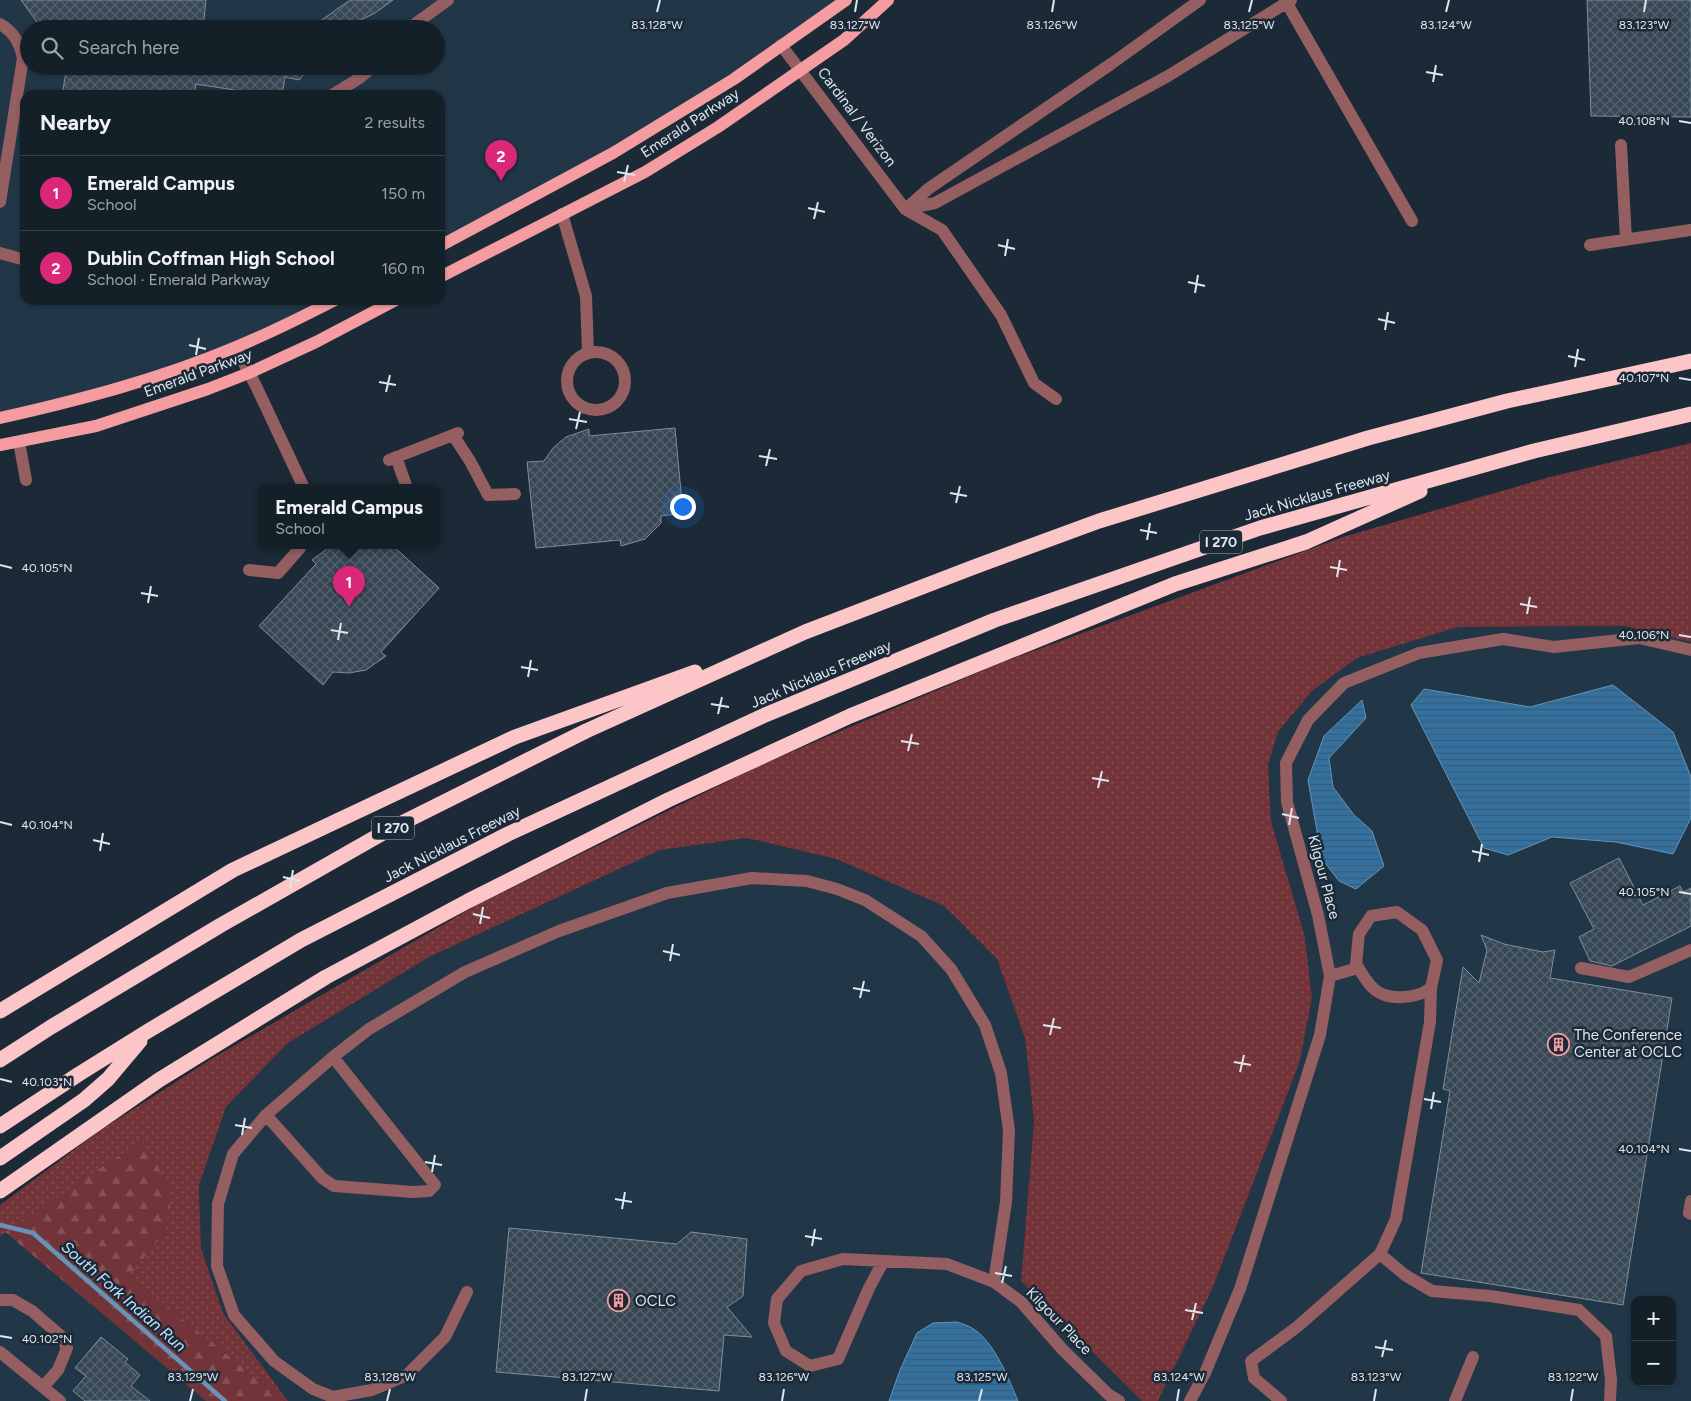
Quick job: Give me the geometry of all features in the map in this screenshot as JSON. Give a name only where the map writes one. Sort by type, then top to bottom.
[{"type":"highway","name":"I 270","points":[[0,1060],[220,925],[390,830],[586,731],[805,632],[1099,521],[1368,438],[1507,401],[1691,361]]},
{"type":"highway","name":"Jack Nicklaus Freeway","points":[[0,1126],[148,1031],[301,940],[500,838],[765,715],[1004,617],[1260,528],[1534,452],[1691,414]]},
{"type":"highway","points":[[0,1190],[159,1080],[326,977],[468,901],[668,800],[850,716],[1175,584],[1306,542],[1462,472]]},
{"type":"highway","points":[[0,1011],[234,870],[515,737],[805,632]]},
{"type":"highway","points":[[0,1158],[108,1079],[148,1031]]},
{"type":"main road","name":"Emerald Parkway","points":[[445,243],[613,154],[734,79],[846,0]]},
{"type":"main road","name":"Emerald Parkway","points":[[445,274],[645,172],[718,127],[844,40],[888,0]]},
{"type":"main road","name":"Emerald Parkway","points":[[0,418],[143,381],[236,348],[325,305]]},
{"type":"main road","name":"Emerald Parkway","points":[[0,445],[96,426],[154,408],[249,373],[316,342],[386,305]]},
{"type":"street","points":[[420,20],[448,0]]},
{"type":"street","points":[[905,209],[928,189],[1200,0]]},
{"type":"street","points":[[905,209],[935,203],[1168,76],[1288,1],[1412,221]]},
{"type":"street","points":[[0,24],[7,28],[16,38],[20,47]]},
{"type":"street","name":"Cardinal / Verizon","points":[[781,45],[905,209]]},
{"type":"street","points":[[0,202],[20,75]]},
{"type":"street","points":[[340,90],[363,75]]},
{"type":"street","points":[[1621,145],[1626,240]]},
{"type":"street","points":[[905,209],[942,230],[1001,315],[1034,383],[1056,399]]},
{"type":"street","points":[[562,214],[586,296],[588,353]]},
{"type":"street","points":[[1590,245],[1691,230]]},
{"type":"street","points":[[0,253],[20,259]]},
{"type":"street","points":[[236,348],[302,484]]},
{"type":"street","points":[[595,352],[610,356],[623,369],[625,377],[624,390],[620,397],[614,404],[598,410],[581,405],[574,400],[570,392],[568,378],[571,367],[581,356],[588,353],[595,352]]},
{"type":"street","points":[[405,484],[393,458],[455,434],[488,495],[515,494]]},
{"type":"street","points":[[18,442],[26,480]]},
{"type":"street","points":[[249,570],[278,573],[299,549]]},
{"type":"street","name":"Kilgour Place","points":[[1190,1401],[1205,1373],[1243,1280],[1320,1035],[1330,976],[1318,914],[1287,802],[1286,764],[1308,720],[1344,684],[1420,653],[1504,639],[1554,647],[1639,638],[1691,650]]},
{"type":"street","points":[[467,1292],[445,1337],[407,1375],[372,1390],[333,1399],[313,1389],[274,1361],[234,1314],[217,1266],[218,1204],[233,1154],[266,1115],[333,1057],[369,1029],[465,972],[559,931],[667,892],[752,878],[807,881],[837,888],[865,900],[921,936],[951,969],[985,1025],[1001,1073],[1009,1131],[1006,1202],[994,1282]]},
{"type":"street","points":[[1280,1401],[1254,1378],[1251,1361],[1297,1327],[1380,1254],[1396,1218],[1430,1022],[1430,988],[1437,960],[1422,930],[1397,912],[1371,916],[1359,934],[1356,964],[1373,988],[1392,998],[1423,994],[1430,988]]},
{"type":"street","points":[[1581,968],[1629,977],[1691,950]]},
{"type":"street","points":[[1330,976],[1358,968]]},
{"type":"street","points":[[266,1115],[322,1178],[334,1186],[413,1192],[429,1191],[434,1185],[333,1057]]},
{"type":"street","points":[[1691,1201],[1689,1213],[1691,1214]]},
{"type":"street","points":[[1380,1254],[1405,1275],[1432,1291],[1490,1296],[1579,1310],[1606,1336],[1611,1380],[1610,1401]]},
{"type":"street","name":"Kilgour Place","points":[[883,1262],[869,1288],[838,1359],[810,1366],[786,1351],[774,1324],[777,1299],[802,1271],[843,1259],[947,1264],[994,1282],[1021,1302],[1062,1349],[1109,1395],[1118,1401]]},
{"type":"street","points":[[0,1300],[13,1300],[32,1311],[61,1336],[67,1348],[58,1370],[42,1387]]},
{"type":"street","points":[[0,1352],[60,1401]]},
{"type":"street","points":[[1455,1401],[1473,1357]]},
{"type":"shaded area","points":[[0,0],[846,0],[734,79],[445,243],[445,90],[20,90],[20,305],[325,305],[236,348],[0,418]]},
{"type":"shaded area","points":[[1624,626],[1691,642],[1691,1401],[1158,1401],[1213,1287],[1300,1061],[1312,998],[1305,937],[1271,821],[1268,764],[1278,732],[1312,691],[1357,658],[1458,627]]},
{"type":"shaded area","points":[[747,838],[836,859],[944,906],[997,959],[1025,1038],[1034,1121],[1021,1281],[1142,1401],[288,1401],[223,1313],[201,1248],[199,1185],[226,1107],[288,1043],[429,957],[660,850]]},
{"type":"shaded area","points":[[5,1232],[206,1401],[0,1401],[0,1236]]},
{"type":"green space","points":[[1691,443],[1691,642],[1624,626],[1458,627],[1357,658],[1312,691],[1278,732],[1268,765],[1271,821],[1305,937],[1312,998],[1300,1061],[1213,1287],[1158,1401],[1142,1401],[1021,1281],[1034,1121],[1025,1038],[997,959],[944,906],[836,859],[747,838],[660,850],[429,957],[288,1043],[226,1107],[199,1185],[201,1248],[223,1313],[288,1401],[285,1401],[128,1276],[164,1233],[142,1141],[0,1236],[0,1205],[98,1132],[213,1058],[475,906],[763,764],[1001,663],[1343,537],[1550,477]]},
{"type":"green space","points":[[141,1141],[157,1164],[172,1197],[164,1233],[129,1276],[285,1401],[206,1401],[5,1232]]},
{"type":"water","points":[[1613,685],[1673,732],[1691,777],[1691,818],[1673,854],[1616,842],[1552,837],[1508,855],[1484,848],[1411,705],[1424,689],[1530,707]]},
{"type":"water","points":[[1362,700],[1366,718],[1329,758],[1333,787],[1354,815],[1372,831],[1384,866],[1356,889],[1339,881],[1322,859],[1308,780],[1324,736]]},
{"type":"water","points":[[957,1322],[973,1329],[989,1344],[1001,1362],[1018,1401],[889,1401],[900,1370],[917,1333],[933,1323]]},
{"type":"building","points":[[21,0],[206,0],[204,20],[35,20]]},
{"type":"building","points":[[350,0],[393,0],[361,20],[322,20]]},
{"type":"building","points":[[1587,0],[1691,0],[1691,117],[1591,116]]},
{"type":"building","points":[[65,75],[303,75],[299,80],[285,77],[283,90],[234,90],[196,84],[195,90],[63,90]]},
{"type":"building","points":[[675,428],[683,513],[661,516],[661,523],[645,539],[621,546],[620,540],[536,548],[527,462],[544,461],[553,448],[566,437],[589,429],[589,436]]},
{"type":"building","points":[[327,549],[396,549],[439,588],[381,652],[386,656],[366,670],[349,673],[333,672],[323,685],[259,626],[316,564],[312,560]]},
{"type":"building","points":[[1619,858],[1643,905],[1680,886],[1683,892],[1691,888],[1691,926],[1612,966],[1590,961],[1579,937],[1594,929],[1570,883]]},
{"type":"building","name":"The Conference Center at OCLC","points":[[1481,935],[1504,944],[1543,952],[1555,950],[1550,978],[1672,998],[1623,1305],[1421,1273],[1450,1091],[1443,1089],[1463,967],[1479,983],[1487,950]]},
{"type":"building","name":"OCLC","points":[[509,1228],[677,1244],[691,1232],[747,1239],[743,1296],[727,1307],[752,1337],[724,1335],[719,1391],[496,1372]]},
{"type":"building","points":[[101,1337],[128,1359],[125,1362],[140,1375],[131,1386],[150,1401],[85,1401],[73,1391],[86,1376],[75,1368]]},
{"type":"waterway","name":"South Fork Indian Run","points":[[0,1225],[33,1233],[225,1401]]},
{"type":"place","name":"Dublin Coffman High School","points":[[501,181]]},
{"type":"place","name":"Emerald Campus","points":[[349,607]]},
{"type":"place","name":"The Conference Center at OCLC","points":[[1558,1044]]},
{"type":"place","name":"OCLC","points":[[619,1301]]}]
